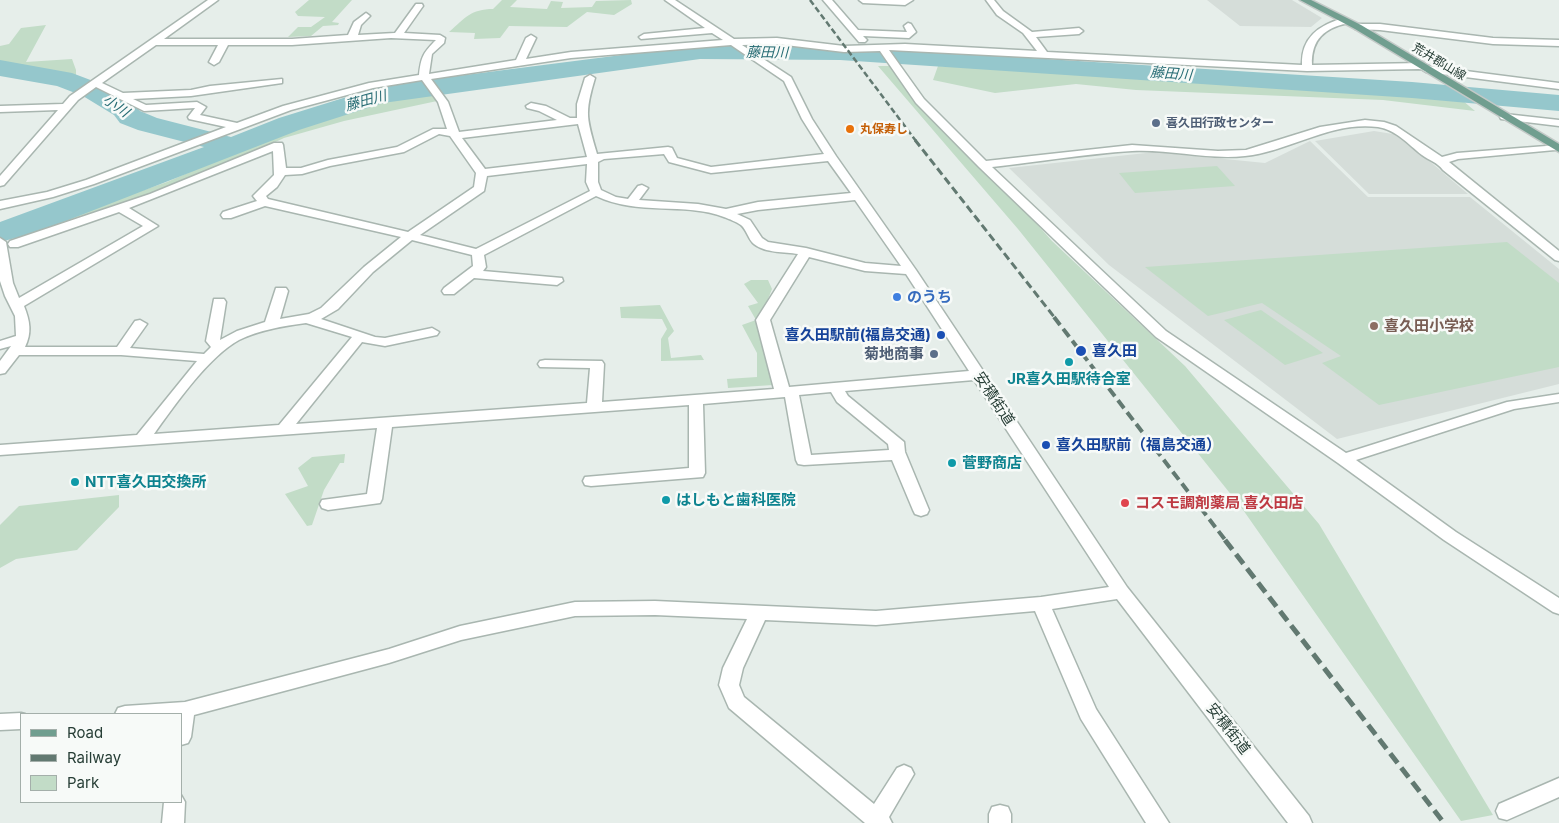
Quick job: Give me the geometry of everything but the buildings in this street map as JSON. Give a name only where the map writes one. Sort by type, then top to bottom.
[{"type":"main road","name":"荒井郡山線","points":[[1304,0],[1358,28],[1557,148]]},
{"type":"street","points":[[3,177],[66,107],[91,87],[214,0]]},
{"type":"street","name":"安積街道","points":[[669,0],[736,42],[788,79],[807,119],[831,157],[910,270],[1121,592],[1301,823]]},
{"type":"street","points":[[827,0],[869,48]]},
{"type":"street","points":[[864,0],[905,2],[909,0]]},
{"type":"street","points":[[990,0],[1000,12],[1022,27],[1045,55]]},
{"type":"street","points":[[398,35],[404,24],[419,6]]},
{"type":"street","points":[[352,38],[357,24],[366,16]]},
{"type":"street","points":[[1307,68],[1306,56],[1319,31],[1330,23],[1345,21]]},
{"type":"street","points":[[856,33],[909,35],[912,32],[908,26]]},
{"type":"street","points":[[1358,28],[1380,27],[1494,41],[1559,43]]},
{"type":"street","points":[[644,37],[678,32],[716,30]]},
{"type":"street","points":[[1029,35],[1079,31]]},
{"type":"street","points":[[142,440],[160,412],[218,347],[236,336],[270,325],[307,320],[318,316],[336,304],[367,271],[452,206],[480,189],[482,173],[454,135],[443,102],[424,76],[425,61],[428,53],[441,39],[398,35],[292,42],[156,42]]},
{"type":"street","points":[[520,62],[531,38]]},
{"type":"street","points":[[214,62],[225,41]]},
{"type":"street","points":[[0,206],[48,195],[90,182],[287,108],[372,85],[571,55],[736,42],[778,41],[844,49],[905,47],[1307,68],[1424,68],[1559,86]]},
{"type":"street","points":[[883,48],[920,101],[983,165],[1161,334],[1344,459],[1450,536],[1559,607]]},
{"type":"street","points":[[590,78],[582,104],[582,120],[593,160],[592,182],[596,192],[613,200],[631,203],[698,208],[726,213],[746,224],[757,240],[764,245],[806,252],[865,266],[910,270]]},
{"type":"street","points":[[119,96],[191,93],[279,81]]},
{"type":"street","points":[[91,87],[119,96],[144,108],[197,105],[201,107],[193,116],[236,126]]},
{"type":"street","points":[[531,106],[542,108],[569,122]]},
{"type":"street","points":[[0,109],[66,107]]},
{"type":"street","points":[[1505,117],[1559,122]]},
{"type":"street","points":[[282,172],[302,171],[400,150],[437,131],[454,135],[582,120]]},
{"type":"street","points":[[983,165],[1132,148],[1156,148],[1210,154],[1246,154],[1272,148],[1306,134],[1351,125],[1376,124],[1400,131],[1432,156],[1442,161],[1447,168],[1559,257]]},
{"type":"street","points":[[0,370],[16,351],[23,338],[24,328],[16,305],[10,295],[5,245],[120,208],[278,145],[282,172],[278,181],[259,196],[264,202]]},
{"type":"street","points":[[1442,161],[1457,156],[1557,148]]},
{"type":"street","points":[[482,173],[593,160],[602,156],[668,150],[673,160],[711,170],[831,157]]},
{"type":"street","points":[[631,203],[642,188]]},
{"type":"street","points":[[227,215],[264,202],[478,253],[596,192]]},
{"type":"street","points":[[726,213],[798,201],[858,196]]},
{"type":"street","points":[[16,305],[152,226],[120,208]]},
{"type":"street","points":[[806,252],[763,320],[787,393],[804,460],[889,456],[897,452]]},
{"type":"street","points":[[449,291],[480,267],[478,253]]},
{"type":"street","points":[[473,274],[557,281]]},
{"type":"street","points":[[270,325],[281,291]]},
{"type":"street","points":[[218,347],[213,341],[219,302]]},
{"type":"street","points":[[307,320],[372,341],[386,342],[432,332]]},
{"type":"street","points":[[121,351],[140,324]]},
{"type":"street","points":[[283,430],[360,336]]},
{"type":"street","points":[[0,345],[23,338]]},
{"type":"street","points":[[16,351],[121,351],[207,358]]},
{"type":"street","points":[[545,364],[596,364],[594,407]]},
{"type":"street","points":[[0,450],[696,400],[978,375]]},
{"type":"street","points":[[836,389],[842,399],[896,442],[897,452],[921,510]]},
{"type":"street","points":[[1344,459],[1512,405],[1559,398]]},
{"type":"street","points":[[591,481],[696,473],[696,400]]},
{"type":"street","points":[[328,504],[374,499],[385,422]]},
{"type":"street","points":[[140,713],[185,710],[389,656],[460,633],[575,609],[655,608],[876,618],[1041,604],[1121,592]]},
{"type":"street","points":[[1041,604],[1088,713],[1158,823]]},
{"type":"street","points":[[759,614],[733,668],[728,685],[736,702],[878,821],[904,774]]},
{"type":"street","points":[[182,730],[185,710]]},
{"type":"street","points":[[0,722],[20,721]]},
{"type":"street","points":[[1507,811],[1559,787]]},
{"type":"street","points":[[173,823],[174,803]]},
{"type":"shaded area","points":[[1207,0],[1292,0],[1322,18],[1311,27],[1240,26]]},
{"type":"shaded area","points":[[1374,131],[1399,135],[1468,194],[1369,194],[1315,141]]},
{"type":"shaded area","name":"喜久田小学校","points":[[1310,141],[1368,197],[1470,197],[1559,269],[1559,384],[1337,439],[1109,265],[1009,168],[1155,152],[1265,163]]},
{"type":"green space","points":[[309,0],[352,0],[332,22],[339,23],[338,25],[323,26],[311,36],[288,37],[298,27],[311,27],[325,17],[298,16],[295,12]]},
{"type":"green space","points":[[502,0],[517,0],[510,7],[547,9],[551,1],[563,2],[561,8],[592,7],[596,1],[631,0],[632,4],[614,15],[587,12],[567,27],[509,26],[500,38],[474,39],[475,33],[449,32],[469,15],[485,9],[493,9]]},
{"type":"green space","points":[[46,25],[26,62],[72,59],[76,70],[76,79],[50,71],[0,67],[0,46],[9,44],[21,28]]},
{"type":"green space","points":[[878,66],[896,66],[1052,241],[1185,366],[1319,524],[1493,815],[1461,821],[1241,507],[1018,229]]},
{"type":"green space","points":[[938,66],[1348,90],[1462,100],[1475,111],[1383,100],[1136,90],[1076,84],[995,93],[933,80]]},
{"type":"green space","points":[[431,93],[437,101],[344,121],[284,138],[227,165],[146,197],[48,229],[45,224],[167,182],[247,147],[331,116],[385,101]]},
{"type":"green space","points":[[1217,166],[1235,186],[1135,193],[1119,173]]},
{"type":"green space","points":[[1507,242],[1559,283],[1559,367],[1379,405],[1322,363],[1341,356],[1262,303],[1208,316],[1145,267]]},
{"type":"green space","points":[[751,280],[768,280],[772,289],[759,322],[773,385],[728,388],[727,379],[757,377],[757,353],[742,325],[756,320],[748,306],[758,303],[744,284]]},
{"type":"green space","points":[[660,305],[674,331],[668,338],[671,358],[701,355],[704,360],[661,361],[661,339],[667,329],[662,319],[621,318],[620,307]]},
{"type":"green space","points":[[1261,310],[1323,353],[1285,365],[1224,320]]},
{"type":"green space","points":[[345,454],[344,463],[340,463],[324,490],[312,525],[307,526],[285,494],[308,486],[298,468],[312,457]]},
{"type":"green space","points":[[119,495],[119,507],[77,550],[16,559],[0,568],[0,525],[19,506]]},
{"type":"waterway","name":"藤田川","points":[[232,146],[289,124],[378,96],[418,89],[700,52],[840,53],[1412,90],[1559,103]]},
{"type":"waterway","name":"小川","points":[[0,68],[63,79],[92,90],[124,109],[130,117],[148,124],[232,146]]},
{"type":"waterway","name":"藤田川","points":[[0,232],[24,226],[232,146]]},
{"type":"railway","points":[[810,0],[916,141]]},
{"type":"railway","points":[[915,140],[1055,318]]},
{"type":"railway","points":[[1054,317],[1226,541]]},
{"type":"railway","points":[[1225,540],[1444,823]]},
{"type":"place","name":"喜久田行政センター","points":[[1156,123]]},
{"type":"place","name":"丸保寿し","points":[[850,129]]},
{"type":"place","name":"のうち","points":[[897,297]]},
{"type":"place","name":"喜久田小学校","points":[[1374,326]]},
{"type":"place","name":"喜久田駅前(福島交通)","points":[[941,335]]},
{"type":"place","name":"喜久田","points":[[1081,351]]},
{"type":"place","name":"菊地商事","points":[[934,354]]},
{"type":"place","name":"JR喜久田駅待合室","points":[[1069,362]]},
{"type":"place","name":"喜久田駅前（福島交通）","points":[[1046,445]]},
{"type":"place","name":"菅野商店","points":[[952,463]]},
{"type":"place","name":"NTT喜久田交換所","points":[[75,482]]},
{"type":"place","name":"はしもと歯科医院","points":[[666,500]]},
{"type":"place","name":"コスモ調剤薬局 喜久田店","points":[[1125,503]]}]
